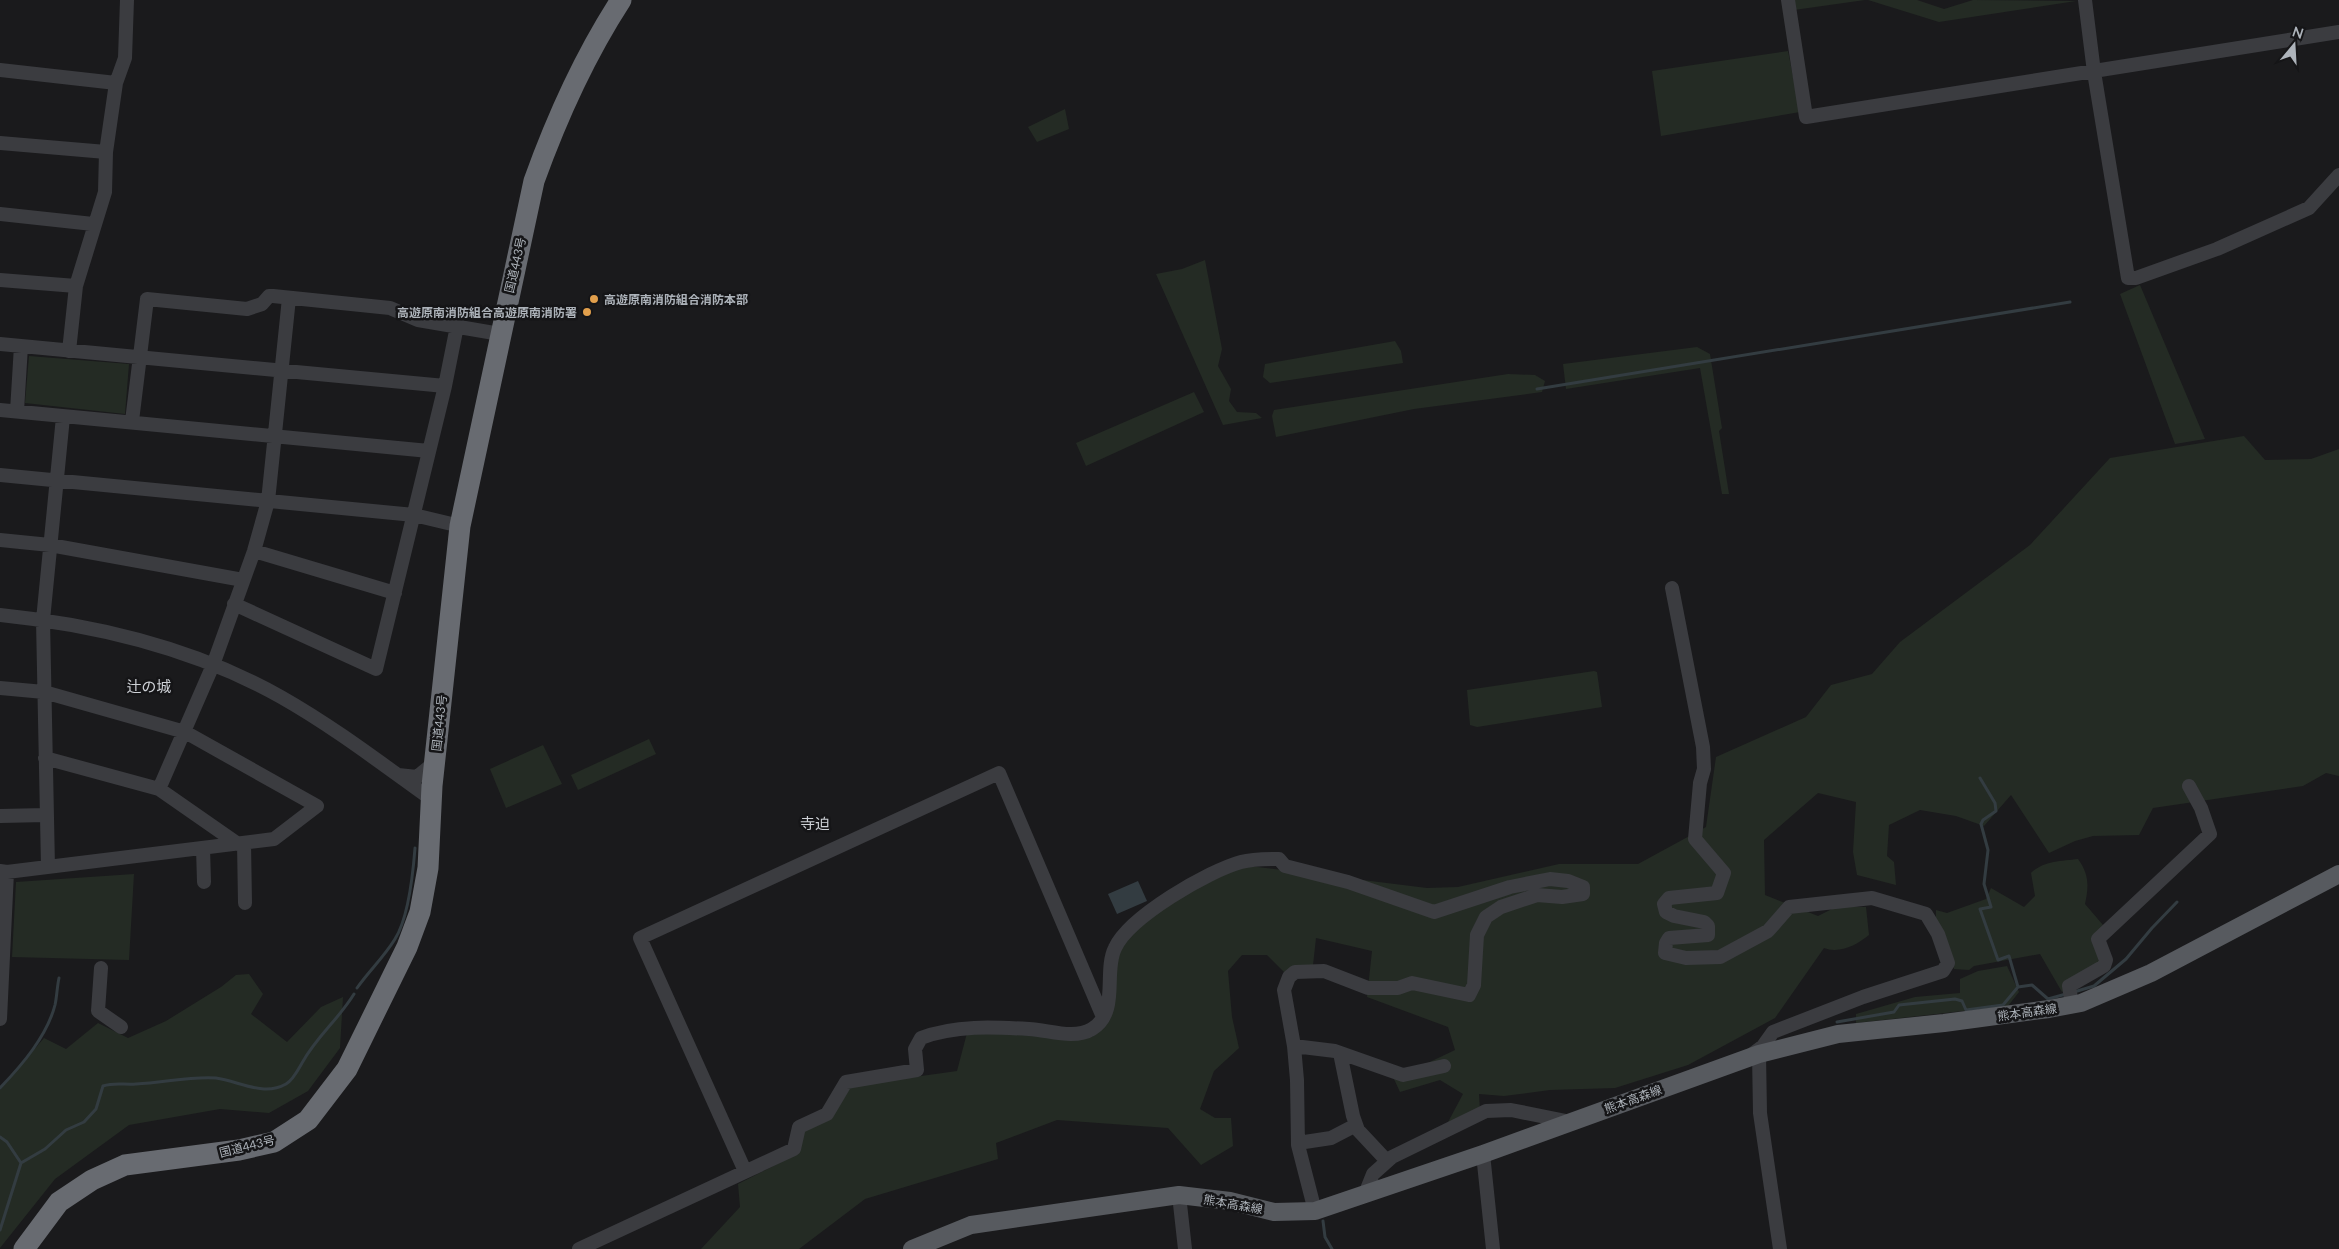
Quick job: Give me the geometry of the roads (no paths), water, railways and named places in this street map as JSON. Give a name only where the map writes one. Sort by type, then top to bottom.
[{"type":"highway","name":"国道443号","points":[[24,1249],[59,1202],[92,1180],[125,1165],[178,1159],[274,1142],[308,1120],[347,1069],[407,947],[420,912],[428,868],[435,762],[460,526],[534,181],[550,135],[572,87],[599,34],[621,0]]},
{"type":"main road","name":"熊本高森線","points":[[912,1249],[970,1225],[1179,1195],[1230,1201],[1274,1212],[1315,1210],[1483,1154],[1754,1056],[1838,1034],[1944,1023],[2081,1003],[2150,973],[2339,874]]},
{"type":"street","points":[[70,351],[76,286],[105,192],[106,152],[116,83],[125,58],[126,0]]},
{"type":"street","points":[[1788,0],[1806,117],[2339,32]]},
{"type":"street","points":[[2084,0],[2128,278],[2136,278],[2217,249],[2309,208],[2339,175]]},
{"type":"street","points":[[0,70],[116,83]]},
{"type":"street","points":[[0,143],[106,152]]},
{"type":"street","points":[[0,214],[94,224]]},
{"type":"street","points":[[0,280],[76,286]]},
{"type":"street","points":[[132,421],[147,299],[247,308],[262,304],[269,296],[390,308],[418,320],[500,334]]},
{"type":"street","points":[[159,789],[213,665],[254,551],[268,501],[289,298]]},
{"type":"street","points":[[234,604],[376,669],[445,386],[457,326]]},
{"type":"street","points":[[0,344],[445,386]]},
{"type":"street","points":[[17,411],[21,346]]},
{"type":"street","points":[[0,410],[63,417],[132,421],[429,451]]},
{"type":"street","points":[[48,867],[43,620],[63,417]]},
{"type":"street","points":[[0,475],[414,515],[460,526]]},
{"type":"street","points":[[0,540],[50,545],[243,580]]},
{"type":"street","points":[[254,551],[395,593]]},
{"type":"street","points":[[1672,588],[1703,747],[1704,769],[1700,783],[1695,839],[1724,873],[1717,893],[1669,898],[1664,904],[1666,912],[1674,916],[1704,922],[1708,926],[1708,935],[1669,938],[1666,943],[1665,953],[1686,958],[1720,957],[1768,930],[1790,907],[1846,902],[1858,898],[1872,898],[1926,914],[1938,934],[1948,963],[1943,971],[1862,997],[1773,1032],[1754,1056],[1760,1113],[1780,1249]]},
{"type":"street","points":[[0,615],[43,620],[110,632],[213,665],[288,702],[334,730],[432,800]]},
{"type":"street","points":[[0,688],[44,692],[185,732],[317,806],[274,839],[4,872],[0,1020]]},
{"type":"street","points":[[45,758],[159,789],[241,844]]},
{"type":"street","points":[[398,775],[417,777],[435,762]]},
{"type":"street","points":[[745,1171],[640,938],[998,774],[1104,1017]]},
{"type":"street","points":[[2072,1005],[2069,986],[2104,966],[2106,960],[2098,939],[2210,834],[2202,808],[2189,786]]},
{"type":"street","points":[[0,816],[46,815]]},
{"type":"street","points":[[241,844],[245,904]]},
{"type":"street","points":[[203,848],[204,882]]},
{"type":"street","points":[[579,1249],[794,1149],[799,1127],[828,1114],[846,1082],[917,1070],[915,1049],[921,1038],[934,1033],[972,1027],[1031,1029],[1074,1034],[1092,1029],[1104,1017],[1109,999],[1110,962],[1115,946],[1138,919],[1182,889],[1240,862],[1279,859],[1285,866],[1348,882],[1434,912],[1510,887],[1550,879],[1568,881],[1583,888],[1583,894],[1562,898],[1538,895],[1501,907],[1486,917],[1477,935],[1474,986],[1469,995],[1412,982],[1398,988],[1368,988],[1324,971],[1294,972],[1289,977],[1284,990],[1294,1046],[1298,1143],[1315,1210]]},
{"type":"street","points":[[101,968],[98,1011],[121,1027]]},
{"type":"street","points":[[1294,1046],[1340,1052],[1403,1075],[1444,1066]]},
{"type":"street","points":[[1340,1052],[1356,1126],[1387,1161]]},
{"type":"street","points":[[1365,1194],[1373,1174],[1387,1161],[1486,1111],[1511,1110],[1571,1122]]},
{"type":"street","points":[[1298,1143],[1331,1138],[1356,1126]]},
{"type":"street","points":[[1483,1154],[1494,1249]]},
{"type":"street","points":[[1179,1195],[1185,1249]]},
{"type":"waterway","points":[[1537,389],[2070,302]]},
{"type":"waterway","points":[[1980,778],[1995,803],[1996,811],[1983,820],[1981,824],[1988,850],[1984,884],[1991,907],[1980,909],[1998,960],[2009,956],[2018,987]]},
{"type":"waterway","points":[[357,988],[386,952],[400,930],[407,907],[415,848]]},
{"type":"waterway","points":[[2074,992],[2094,986],[2126,959],[2177,902]]},
{"type":"waterway","points":[[0,1088],[33,1050],[46,1028],[55,1005],[59,978]]},
{"type":"waterway","points":[[1837,1022],[1894,1012],[1899,1005],[1955,999],[1962,1001],[1966,1010],[2003,1005],[2018,987],[2032,985],[2048,999],[2066,994]]},
{"type":"waterway","points":[[0,1230],[21,1163],[45,1149],[66,1130],[84,1122],[96,1109],[103,1086],[216,1078],[260,1089],[277,1088],[289,1082],[314,1044],[354,994]]},
{"type":"waterway","points":[[0,1137],[7,1142],[21,1163]]},
{"type":"waterway","points":[[1323,1221],[1325,1237],[1332,1249]]},
{"type":"place","name":"高遊原南消防組合消防本部","points":[[594,299]]},
{"type":"place","name":"高遊原南消防組合高遊原南消防署","points":[[587,312]]},
{"type":"district","name":"辻の城","points":[[149,686]]},
{"type":"district","name":"寺迫","points":[[815,823]]}]
